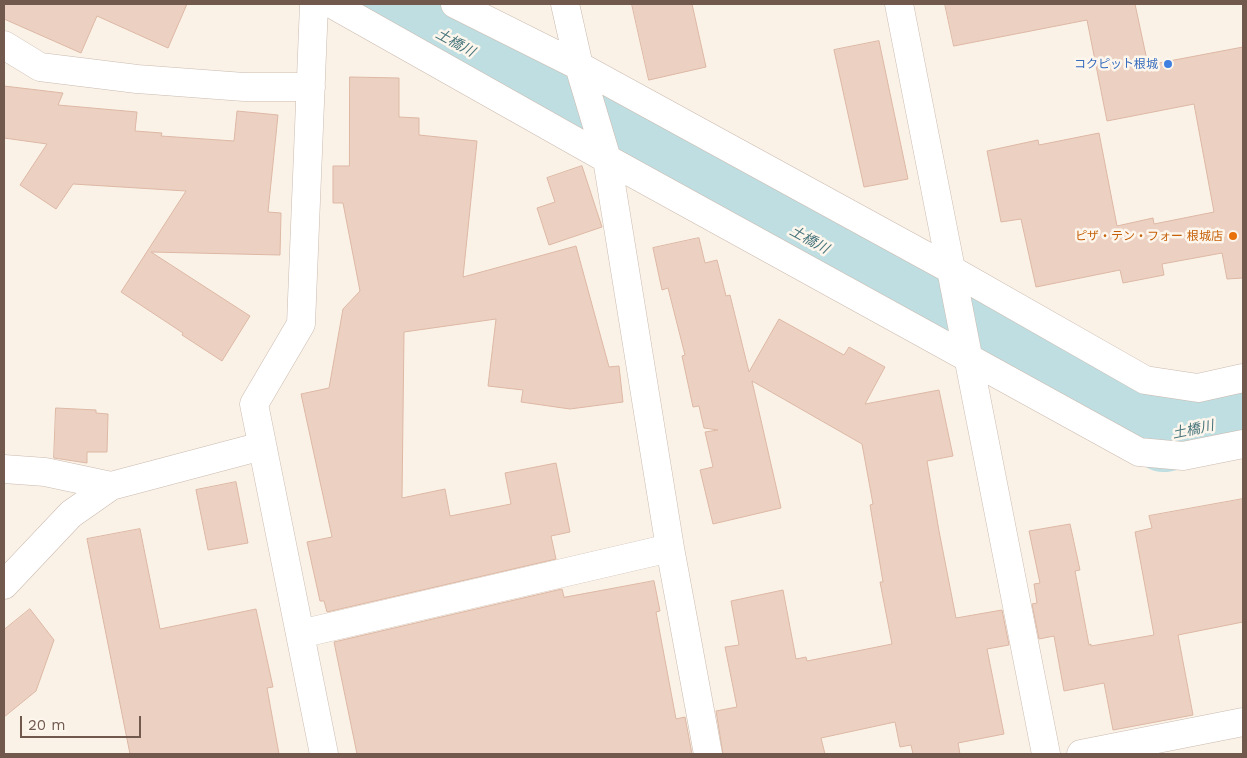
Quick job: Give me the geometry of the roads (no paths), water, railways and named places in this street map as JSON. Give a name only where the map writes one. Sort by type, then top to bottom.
[{"type":"street","points":[[314,4],[301,324],[254,404],[324,754]]},
{"type":"street","points":[[332,4],[607,159],[1139,452],[1183,456],[1243,444]]},
{"type":"street","points":[[455,4],[579,66],[950,269],[1145,380],[1198,388],[1243,378]]},
{"type":"street","points":[[565,4],[579,66],[607,159],[670,548],[708,754]]},
{"type":"street","points":[[899,4],[1046,754]]},
{"type":"street","points":[[4,45],[40,67],[137,79],[244,87],[311,87]]},
{"type":"street","points":[[4,585],[71,514],[111,486],[262,446]]},
{"type":"street","points":[[4,469],[45,472],[111,486]]},
{"type":"street","points":[[300,634],[670,548]]},
{"type":"street","points":[[1081,754],[1243,722]]},
{"type":"waterway","name":"土橋川","points":[[384,4],[874,276],[1092,391],[1164,436],[1243,419]]},
{"type":"place","name":"コクピット根城","points":[[1168,64]]},
{"type":"place","name":"ピザ・テン・フォー 根城店","points":[[1233,236]]}]
